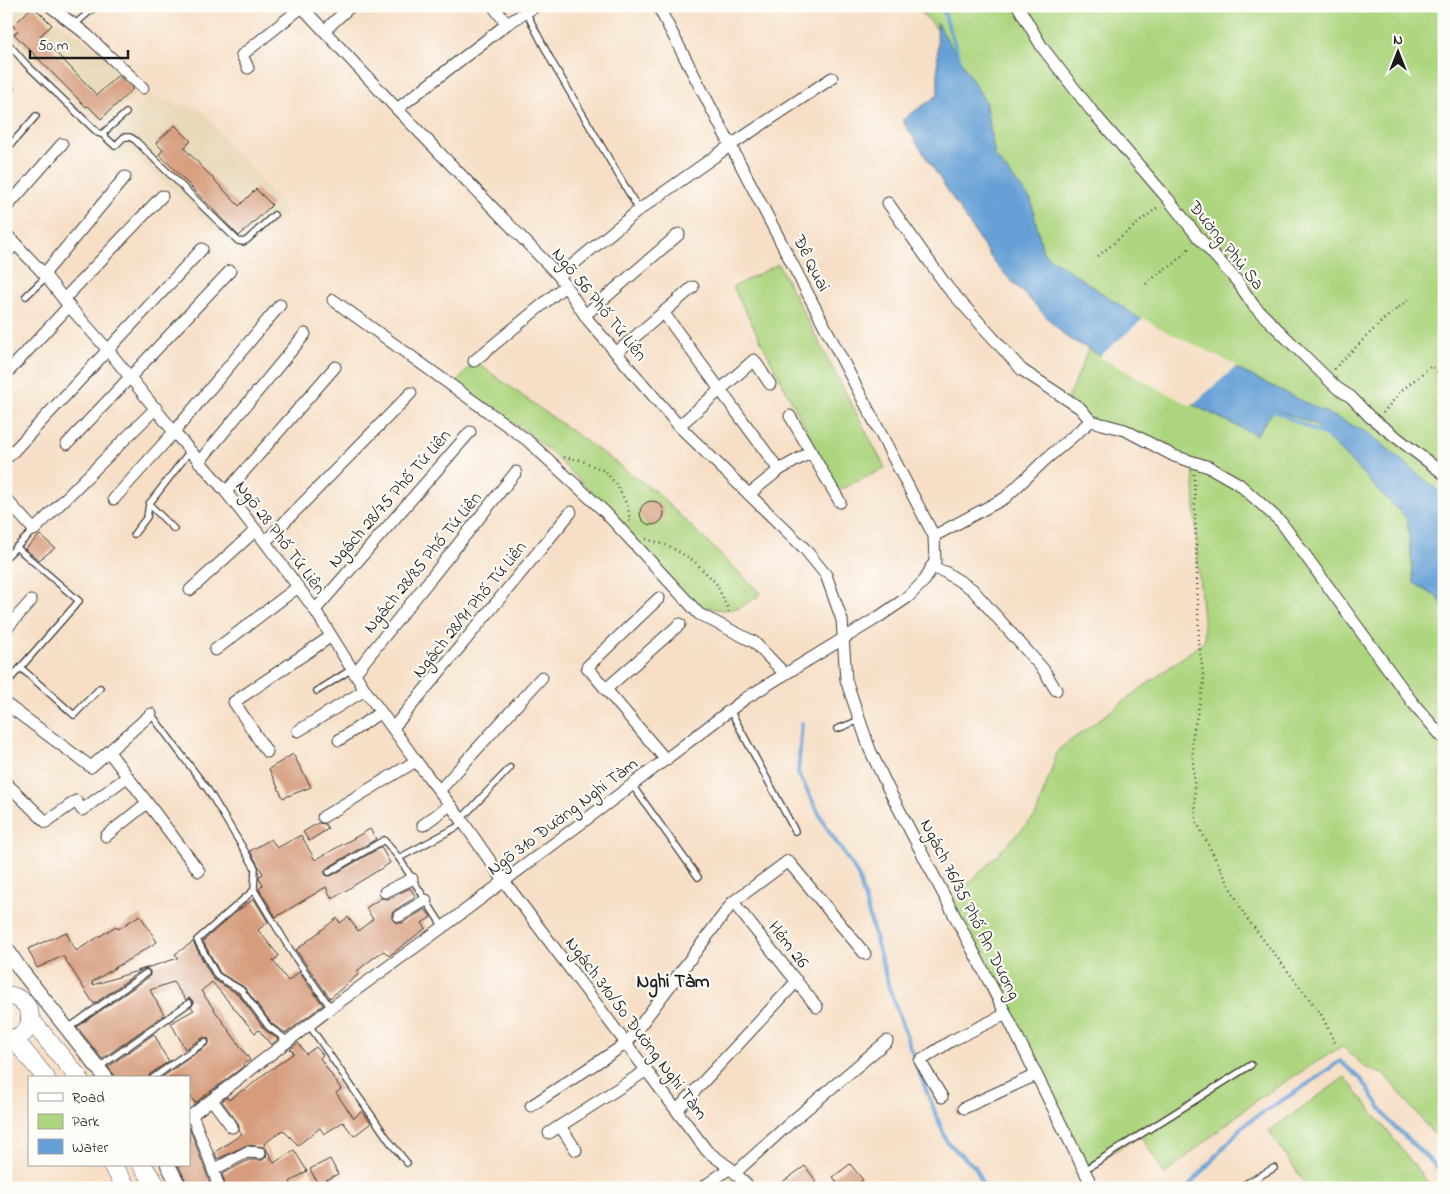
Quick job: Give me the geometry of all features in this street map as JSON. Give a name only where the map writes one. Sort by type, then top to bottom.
[{"type":"main road","points":[[9,993],[26,1004],[30,1019],[22,1035],[10,1039],[44,1076]]},
{"type":"main road","points":[[30,1019],[76,1076]]},
{"type":"main road","points":[[113,1166],[128,1188]]},
{"type":"main road","points":[[143,1166],[158,1188]]},
{"type":"street","points":[[50,6],[86,34],[143,88]]},
{"type":"street","points":[[325,30],[351,6]]},
{"type":"street","points":[[494,6],[507,24]]},
{"type":"street","name":"Đê Quai","points":[[658,6],[934,536]]},
{"type":"street","name":"Đường Phù Sa","points":[[1018,6],[1042,47],[1091,110],[1237,281],[1254,306],[1337,388],[1351,397],[1376,422],[1444,474]]},
{"type":"street","points":[[248,68],[242,55],[302,7]]},
{"type":"street","name":"Ngõ 56 Phố Tứ Liên","points":[[302,7],[397,109],[559,276],[585,315],[679,426],[804,548],[826,575],[842,620],[844,638]]},
{"type":"street","points":[[397,109],[507,24],[531,9]]},
{"type":"street","points":[[559,276],[639,210],[731,145],[832,78]]},
{"type":"street","points":[[6,208],[62,144]]},
{"type":"street","points":[[45,275],[125,177]]},
{"type":"street","points":[[6,374],[66,302],[162,196]]},
{"type":"street","points":[[888,203],[948,288],[1022,370],[1080,408],[1091,421],[1125,430],[1174,456],[1209,467],[1239,484],[1281,522],[1413,703],[1444,739]]},
{"type":"street","name":"Ngõ 28 Phố Tứ Liên","points":[[6,234],[45,275],[199,462],[226,492],[265,542],[315,610],[365,690],[504,881]]},
{"type":"street","points":[[585,315],[679,234]]},
{"type":"street","points":[[6,254],[16,243]]},
{"type":"street","points":[[9,456],[202,250]]},
{"type":"street","points":[[68,444],[230,271]]},
{"type":"street","points":[[474,361],[566,286]]},
{"type":"street","points":[[616,353],[693,287]]},
{"type":"street","points":[[333,300],[527,440],[605,512],[699,614],[754,642],[785,674]]},
{"type":"street","points":[[114,499],[174,432],[280,305]]},
{"type":"street","points":[[663,312],[779,470]]},
{"type":"street","points":[[199,462],[305,334]]},
{"type":"street","points":[[679,426],[754,360],[770,384]]},
{"type":"street","points":[[226,492],[335,366]]},
{"type":"street","points":[[265,542],[411,392]]},
{"type":"street","points":[[6,499],[34,530],[156,408]]},
{"type":"street","points":[[790,416],[840,502]]},
{"type":"street","points":[[934,536],[1005,498],[1046,459],[1091,421]]},
{"type":"street","name":"Ngách 28/75 Phố Tứ Liên","points":[[315,610],[470,432]]},
{"type":"street","points":[[749,494],[779,470],[811,452]]},
{"type":"street","name":"Ngách 28/85 Phố Tứ Liên","points":[[353,671],[516,472]]},
{"type":"street","name":"Ngách 28/91 Phố Tứ Liên","points":[[393,728],[571,512]]},
{"type":"street","points":[[190,590],[255,531]]},
{"type":"street","name":"Ngõ 310 Đường Nghi Tàm","points":[[191,1116],[331,1008],[666,760],[746,698],[908,597],[925,580],[934,561],[934,536]]},
{"type":"street","points":[[931,567],[945,572],[972,589],[1043,669],[1056,690]]},
{"type":"street","points":[[215,650],[298,587]]},
{"type":"street","points":[[660,598],[587,667],[666,760]]},
{"type":"street","points":[[6,629],[31,601]]},
{"type":"street","points":[[606,689],[680,624]]},
{"type":"street","points":[[267,752],[234,702],[330,636]]},
{"type":"street","name":"Ngách 76/35 Phố An Dương","points":[[844,638],[846,680],[870,750],[1093,1188]]},
{"type":"street","points":[[439,791],[542,677]]},
{"type":"street","points":[[298,732],[365,690]]},
{"type":"street","points":[[6,704],[91,767],[151,714]]},
{"type":"street","points":[[340,740],[381,712]]},
{"type":"street","points":[[109,752],[198,871]]},
{"type":"street","points":[[323,817],[416,760]]},
{"type":"street","points":[[6,782],[46,822],[76,801],[82,810],[127,776]]},
{"type":"street","points":[[106,836],[147,803]]},
{"type":"street","points":[[423,825],[450,805]]},
{"type":"street","points":[[531,1106],[626,1043],[733,902],[788,862],[865,954]]},
{"type":"street","points":[[385,892],[412,879]]},
{"type":"street","name":"Ngách 310/50 Đường Nghi Tàm","points":[[504,881],[707,1152],[733,1170],[746,1187]]},
{"type":"street","points":[[399,916],[426,900]]},
{"type":"street","name":"Hẻm 26","points":[[733,902],[817,1007]]},
{"type":"street","points":[[6,948],[102,1073]]},
{"type":"street","points":[[677,1110],[797,981]]},
{"type":"street","points":[[942,1097],[920,1061],[951,1041],[1006,1014]]},
{"type":"street","points":[[702,1188],[733,1170],[886,1041]]},
{"type":"street","points":[[549,1133],[647,1070]]},
{"type":"street","points":[[964,1108],[1036,1075]]},
{"type":"street","points":[[212,1100],[232,1127]]},
{"type":"street","points":[[191,1116],[219,1188]]},
{"type":"street","points":[[560,1126],[576,1150]]},
{"type":"street","points":[[212,1170],[247,1152],[260,1153]]},
{"type":"street","points":[[169,1166],[180,1188]]},
{"type":"lane","points":[[74,25],[96,6]]},
{"type":"lane","points":[[531,9],[552,62],[639,210]]},
{"type":"lane","points":[[6,41],[26,64],[89,126],[102,134],[115,146],[124,137],[130,137],[135,140],[238,241],[243,242],[247,240],[274,215]]},
{"type":"lane","points":[[102,134],[126,113]]},
{"type":"lane","points":[[6,150],[36,116]]},
{"type":"lane","points":[[26,296],[45,275]]},
{"type":"lane","points":[[134,534],[147,517],[149,504],[190,451]]},
{"type":"lane","points":[[149,504],[174,529]]},
{"type":"lane","points":[[6,557],[34,530]]},
{"type":"lane","points":[[6,684],[79,601],[16,548]]},
{"type":"lane","points":[[21,668],[74,715],[100,688]]},
{"type":"lane","points":[[317,690],[353,671]]},
{"type":"lane","points":[[730,710],[795,831]]},
{"type":"lane","points":[[151,714],[208,790],[255,868],[254,890],[294,956],[331,1008]]},
{"type":"lane","points":[[837,729],[860,720]]},
{"type":"lane","points":[[399,858],[458,827],[510,768]]},
{"type":"lane","points":[[632,785],[698,877]]},
{"type":"lane","points":[[329,872],[384,840],[399,858],[443,926]]},
{"type":"lane","points":[[254,890],[197,940],[217,976],[241,990],[269,1027],[288,1041]]},
{"type":"lane","points":[[67,1029],[146,973]]},
{"type":"lane","points":[[102,1073],[189,1004]]},
{"type":"lane","points":[[309,1025],[390,1142],[407,1163]]},
{"type":"lane","points":[[156,1076],[182,1056],[205,1042]]},
{"type":"lane","points":[[1084,1170],[1251,1065]]},
{"type":"lane","points":[[1238,1188],[1274,1168]]},
{"type":"path","points":[[1098,256],[1168,199]]},
{"type":"path","points":[[1146,284],[1164,269],[1172,266],[1199,238]]},
{"type":"path","points":[[1326,377],[1382,321],[1409,299]]},
{"type":"path","points":[[1376,422],[1400,392],[1431,366],[1444,378]]},
{"type":"path","points":[[544,456],[580,460],[605,471],[618,487],[628,507],[631,527]]},
{"type":"path","points":[[1193,462],[1199,642],[1204,682],[1192,740],[1196,821],[1245,916],[1321,1014],[1335,1043]]},
{"type":"path","points":[[644,538],[669,546],[694,561],[716,583],[728,610],[730,630]]},
{"type":"shaded area","points":[[6,6],[38,6],[75,35],[94,46],[140,91],[99,126],[6,31]]},
{"type":"shaded area","points":[[150,96],[200,109],[287,212],[243,256],[132,152],[121,163],[102,143]]},
{"type":"green space","points":[[914,6],[1444,6],[1444,496],[1370,434],[1155,329],[1043,253],[1031,200],[995,156],[985,101],[957,55],[931,22]]},
{"type":"green space","points":[[778,264],[885,468],[838,491],[733,287]]},
{"type":"green space","points":[[1088,349],[1185,401],[1256,435],[1274,409],[1314,424],[1407,519],[1414,583],[1437,597],[1444,606],[1444,1141],[1431,1131],[1385,1075],[1366,1068],[1342,1046],[1255,1101],[1165,1174],[1140,1135],[1084,1170],[949,904],[1036,815],[1058,750],[1205,641],[1197,554],[1193,462],[1091,421],[1067,399]]},
{"type":"green space","points":[[474,361],[655,491],[761,594],[739,608],[724,610],[692,606],[610,509],[532,435],[456,384]]},
{"type":"green space","points":[[1345,1077],[1432,1188],[1308,1188],[1269,1131]]},
{"type":"water","points":[[937,23],[985,101],[995,156],[1031,200],[1043,253],[1155,329],[1370,434],[1444,496],[1444,606],[1437,597],[1414,583],[1407,519],[1314,424],[1275,409],[1256,435],[1185,401],[1066,337],[995,264],[902,120],[938,95]]},
{"type":"pier","points":[[1144,318],[1156,326],[1237,366],[1191,406],[1099,357]]},
{"type":"building","points":[[33,6],[52,25],[40,36],[97,95],[118,75],[133,89],[101,119],[88,106],[86,107],[14,34],[18,31],[13,26]]},
{"type":"building","points":[[175,125],[191,141],[184,148],[239,206],[256,189],[272,205],[239,236],[159,154],[163,150],[156,143]]},
{"type":"building","points":[[652,501],[661,504],[664,513],[661,522],[652,525],[643,522],[640,513],[643,504]]},
{"type":"building","points":[[40,535],[55,548],[39,560],[25,549]]},
{"type":"building","points":[[293,754],[311,787],[283,798],[269,769]]},
{"type":"building","points":[[318,823],[325,824],[328,829],[309,841],[303,832]]},
{"type":"building","points":[[370,829],[376,839],[327,868],[325,874],[331,876],[381,847],[390,863],[332,899],[326,887],[276,917],[259,889],[263,885],[259,876],[263,874],[250,851],[271,839],[277,848],[301,835],[315,860]]},
{"type":"building","points":[[410,888],[416,897],[395,910],[392,913],[392,919],[396,923],[402,923],[425,909],[431,917],[422,923],[426,928],[389,956],[384,951],[376,956],[357,971],[359,974],[330,998],[296,950],[337,918],[340,923],[348,917],[358,931],[373,919],[366,908],[381,898],[388,899]]},
{"type":"building","points":[[254,899],[268,922],[258,930],[279,956],[273,961],[288,981],[299,972],[323,1005],[286,1033],[272,1024],[244,987],[220,973],[203,941],[237,911]]},
{"type":"building","points":[[140,915],[157,942],[92,982],[93,985],[143,969],[94,1004],[63,956],[37,968],[28,949],[66,932],[76,951],[116,926],[118,929]]},
{"type":"building","points":[[193,942],[213,979],[238,994],[265,1030],[278,1039],[271,1045],[259,1030],[255,1033],[212,982],[201,991],[250,1060],[195,1103],[190,1096],[190,1076],[164,1076],[209,1044],[209,1039],[204,1037],[185,1049],[171,1023],[194,1010],[191,1007],[194,1003],[189,998],[186,1000],[173,982],[150,990],[164,1015],[102,1059],[77,1027],[149,977],[150,971],[143,969],[178,958],[175,954]]},
{"type":"building","points":[[154,1034],[169,1061],[149,1076],[114,1076],[108,1067]]},
{"type":"building","points":[[298,1043],[306,1054],[316,1047],[323,1055],[320,1058],[341,1089],[336,1093],[348,1110],[354,1118],[362,1111],[371,1123],[354,1136],[343,1122],[324,1134],[320,1128],[298,1145],[283,1130],[264,1144],[274,1163],[294,1150],[307,1171],[290,1182],[292,1188],[226,1188],[222,1174],[249,1160],[263,1160],[267,1153],[264,1147],[247,1145],[217,1159],[215,1152],[242,1134],[238,1123],[222,1101],[227,1097],[229,1100],[245,1090],[294,1053],[290,1049]]},
{"type":"building","points":[[190,1130],[211,1188],[189,1188],[178,1166],[190,1166]]},
{"type":"building","points":[[330,1159],[338,1174],[318,1184],[310,1169]]},
{"type":"building","points":[[850,1164],[863,1180],[853,1188],[841,1188],[833,1177]]},
{"type":"building","points":[[805,1166],[816,1181],[807,1188],[774,1188]]},
{"type":"waterway","points":[[942,6],[960,61]]},
{"type":"waterway","points":[[1269,408],[1330,438]]},
{"type":"waterway","points":[[802,723],[798,773],[825,825],[858,875],[889,987],[921,1077],[947,1142],[976,1168],[984,1188]]},
{"type":"waterway","points":[[1187,1188],[1245,1124],[1340,1061],[1362,1080],[1390,1122],[1439,1169],[1444,1168]]},
{"type":"district","name":"Nghi Tàm","points":[[673,980]]}]
